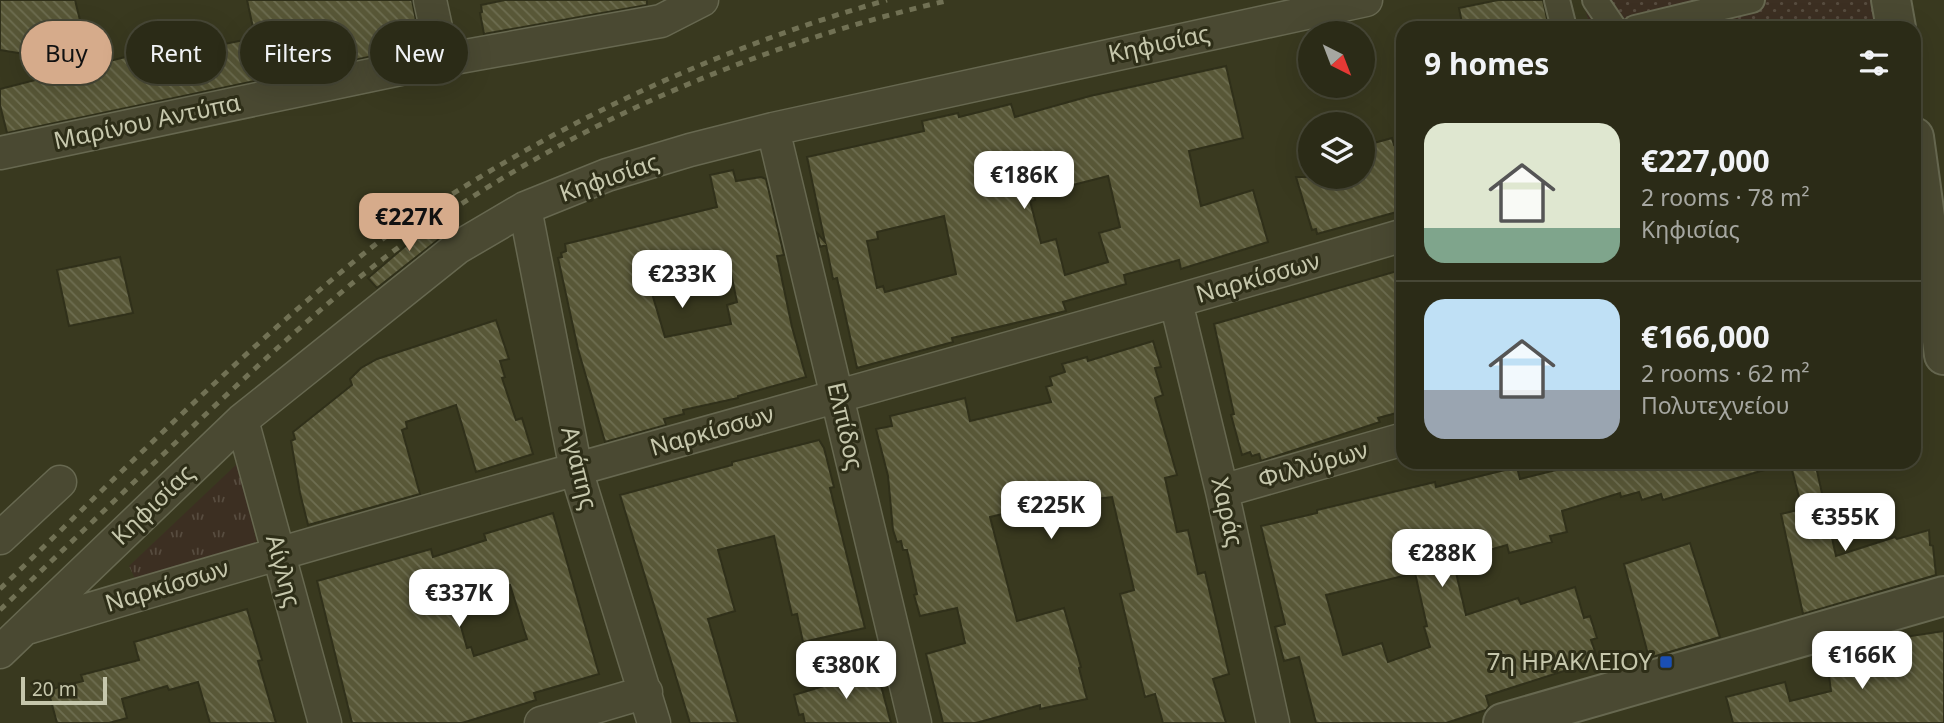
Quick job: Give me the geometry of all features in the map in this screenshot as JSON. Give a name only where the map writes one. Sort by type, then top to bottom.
[{"type":"street","points":[[430,0],[434,21]]},
{"type":"street","name":"Μαρίνου Αντύπα","points":[[468,55],[702,0]]},
{"type":"street","name":"Κηφισίας","points":[[0,652],[242,420],[457,248],[525,208],[607,176],[690,150],[773,129],[1366,0]]},
{"type":"street","points":[[1557,0],[1562,21]]},
{"type":"street","points":[[1595,0],[1609,21]]},
{"type":"street","points":[[1698,21],[1716,19],[1752,0]]},
{"type":"street","points":[[1891,0],[1895,21]]},
{"type":"street","name":"Μαρίνου Αντύπα","points":[[0,153],[370,76]]},
{"type":"street","name":"Ελπίδος","points":[[773,129],[915,723]]},
{"type":"street","points":[[1921,199],[1931,287],[1944,355]]},
{"type":"street","name":"Αγάπης","points":[[525,208],[576,470],[654,723]]},
{"type":"street","name":"Ναρκίσσων","points":[[22,630],[278,552],[1176,302],[1396,237]]},
{"type":"street","name":"Χαράς","points":[[1176,302],[1223,491],[1273,723]]},
{"type":"street","name":"Αίγλης","points":[[242,420],[325,723]]},
{"type":"street","name":"Φιλλύρων","points":[[1223,491],[1396,441]]},
{"type":"street","points":[[0,538],[61,482]]},
{"type":"street","points":[[1503,723],[1944,596]]},
{"type":"street","points":[[541,723],[646,692]]},
{"type":"green space","points":[[1583,0],[1881,0],[1884,21],[1588,21]]},
{"type":"green space","points":[[239,462],[259,553],[138,585],[129,566]]},
{"type":"building","points":[[0,0],[75,0],[80,21],[21,21],[21,53],[0,50]]},
{"type":"building","points":[[247,0],[412,0],[416,21],[370,21],[370,57],[356,60],[356,21],[252,21]]},
{"type":"building","points":[[505,0],[647,0],[647,5],[484,34],[481,5]]},
{"type":"building","points":[[1498,0],[1543,0],[1548,21],[1462,21],[1459,8]]},
{"type":"building","points":[[240,41],[240,84],[7,133],[0,105],[0,89],[21,84],[112,84],[112,60],[126,57],[126,84],[226,84],[226,44]]},
{"type":"building","points":[[1226,66],[1243,138],[1189,151],[1201,206],[1253,190],[1268,242],[1181,269],[1179,260],[1124,275],[1126,284],[1063,302],[1066,311],[952,338],[953,342],[857,368],[837,278],[833,279],[826,245],[820,247],[817,233],[825,242],[807,157],[924,131],[922,121],[958,113],[959,117],[1011,104],[1015,117],[1090,96]],"holes":[[[1108,176],[1120,227],[1099,233],[1108,262],[1065,275],[1056,239],[1041,243],[1030,201],[1035,200],[1034,195]],[[944,216],[956,274],[885,292],[883,286],[877,288],[867,241],[878,239],[877,232]]]},
{"type":"building","points":[[1392,138],[1396,144],[1396,212],[1317,234],[1316,229],[1312,230],[1300,189],[1375,189],[1375,143]]},
{"type":"building","points":[[733,170],[736,181],[761,177],[766,179],[784,255],[777,256],[806,377],[738,398],[683,410],[684,414],[664,419],[666,425],[605,442],[578,349],[558,258],[566,251],[565,244],[717,207],[710,175]],"holes":[[[727,254],[737,302],[727,305],[731,324],[665,337],[648,280],[672,274],[671,268]]]},
{"type":"building","points":[[437,219],[448,232],[377,288],[368,278]]},
{"type":"building","points":[[120,257],[133,313],[69,326],[57,270]]},
{"type":"building","points":[[1396,271],[1396,413],[1378,418],[1380,422],[1261,461],[1259,454],[1252,456],[1250,452],[1242,455],[1231,415],[1234,414],[1214,324]]},
{"type":"building","points":[[496,320],[509,359],[500,361],[505,377],[502,378],[516,420],[522,418],[533,454],[476,472],[456,405],[406,422],[407,428],[402,430],[420,494],[308,525],[291,441],[295,439],[293,432],[352,385],[350,379],[361,368],[377,359]]},
{"type":"building","points":[[1153,341],[1161,367],[1155,368],[1163,395],[1155,398],[1177,475],[1165,478],[1177,532],[1188,530],[1198,574],[1205,572],[1229,674],[1213,679],[1226,723],[1163,723],[1155,694],[1145,697],[1120,594],[1134,590],[1112,497],[1094,499],[1088,481],[1041,493],[1044,504],[990,517],[1017,621],[1064,608],[1087,699],[1040,709],[1040,705],[976,723],[943,723],[926,654],[965,643],[957,608],[920,616],[907,550],[903,550],[901,541],[897,542],[893,530],[888,476],[876,429],[892,426],[890,416],[965,398],[970,421],[1051,402],[1046,387],[1052,385],[1050,377],[1065,372],[1062,364],[1087,357],[1088,361]]},
{"type":"building","points":[[819,440],[824,448],[834,487],[830,488],[865,628],[803,642],[797,614],[792,615],[774,536],[718,550],[735,611],[708,619],[738,723],[690,723],[620,495]]},
{"type":"building","points":[[1518,469],[1520,479],[1560,469],[1768,469],[1663,500],[1661,494],[1642,500],[1639,492],[1621,497],[1620,493],[1562,511],[1567,532],[1550,536],[1552,542],[1509,553],[1507,545],[1453,560],[1466,615],[1518,598],[1521,604],[1575,587],[1584,618],[1590,616],[1597,638],[1591,640],[1598,660],[1486,696],[1489,706],[1486,710],[1446,723],[1316,723],[1299,657],[1284,661],[1275,627],[1285,624],[1261,526],[1435,482],[1436,487]],"holes":[[[1415,573],[1427,626],[1424,627],[1430,647],[1388,662],[1382,643],[1343,655],[1326,595]]]},
{"type":"building","points":[[1792,469],[1817,469],[1836,556],[1895,537],[1897,539],[1929,530],[1936,575],[1803,614],[1781,514],[1802,509]]},
{"type":"building","points":[[553,513],[599,674],[534,693],[536,700],[462,723],[352,723],[317,581],[431,549],[433,557],[486,540],[484,534]],"holes":[[[510,585],[527,639],[474,656],[471,647],[467,648],[454,602]]]},
{"type":"building","points":[[1690,543],[1720,637],[1649,658],[1624,564]]},
{"type":"building","points":[[247,609],[262,660],[258,661],[276,723],[210,723],[198,682],[169,690],[167,686],[122,699],[127,718],[109,723],[57,723],[48,690],[83,681],[81,675],[139,660],[134,642]]},
{"type":"building","points":[[1944,631],[1944,723],[1733,723],[1726,697],[1785,682],[1790,701],[1831,691],[1828,668],[1894,657],[1891,639]]},
{"type":"building","points":[[876,667],[891,723],[805,723],[803,714],[799,715],[794,695],[827,685],[826,681]]},
{"type":"railway","points":[[0,589],[225,373],[367,251],[403,225],[517,156],[618,102],[777,35],[887,0]]},
{"type":"railway","points":[[0,610],[204,415],[319,311],[387,256],[471,198],[535,159],[668,93],[807,40],[950,0]]},
{"type":"place","name":"7η ΗΡΑΚΛΕΙΟΥ","points":[[1666,662]]}]
